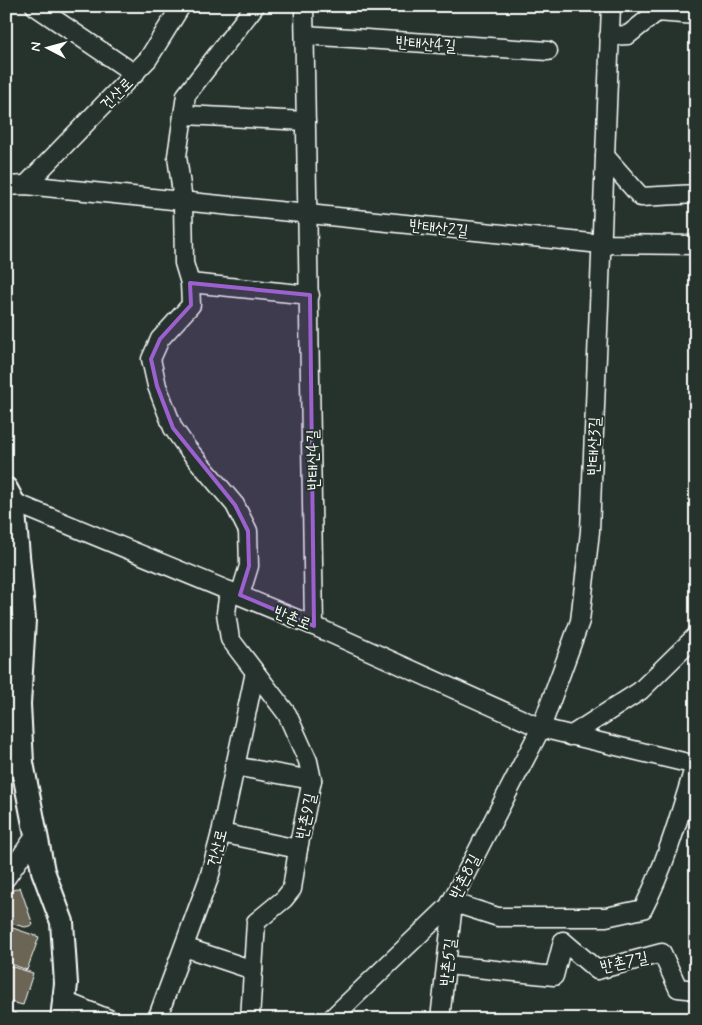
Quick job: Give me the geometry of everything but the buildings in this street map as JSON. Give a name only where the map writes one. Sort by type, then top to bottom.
[{"type":"street","name":"건산로","points":[[26,185],[135,74],[34,6]]},
{"type":"street","points":[[135,74],[148,59],[182,6]]},
{"type":"street","points":[[234,593],[248,566],[248,531],[235,506],[173,428],[157,386],[150,359],[160,339],[191,305],[190,283],[184,263],[183,201],[177,156],[186,95],[255,6]]},
{"type":"street","name":"반태산4길","points":[[304,6],[314,626]]},
{"type":"street","name":"반태산3길","points":[[541,728],[580,621],[590,531],[611,6]]},
{"type":"street","points":[[609,36],[628,36],[657,12],[696,15]]},
{"type":"street","name":"반태산4길","points":[[305,35],[548,50]]},
{"type":"street","points":[[184,115],[306,121]]},
{"type":"street","points":[[605,156],[641,197],[696,194]]},
{"type":"street","points":[[6,186],[26,185]]},
{"type":"street","name":"반태산2길","points":[[26,185],[601,244],[696,245]]},
{"type":"street","points":[[190,283],[310,295]]},
{"type":"street","points":[[9,496],[24,620],[13,703],[22,763],[43,871],[62,922],[66,984],[63,1010],[109,1019]]},
{"type":"street","name":"반촌로","points":[[9,496],[314,626],[541,728],[696,765]]},
{"type":"street","name":"반촌9길","points":[[234,593],[226,613],[230,639],[287,714],[308,761],[312,780],[292,889],[284,899],[256,922],[250,1019]]},
{"type":"street","points":[[570,736],[640,691],[696,636]]},
{"type":"street","name":"건산로","points":[[162,1018],[184,947],[209,878],[255,672]]},
{"type":"street","name":"반촌8길","points":[[331,1019],[450,904],[541,728]]},
{"type":"street","points":[[450,904],[498,917],[606,917],[643,909],[654,887],[671,842],[696,765]]},
{"type":"street","points":[[234,766],[312,780]]},
{"type":"street","points":[[220,833],[298,849]]},
{"type":"street","points":[[6,878],[36,835]]},
{"type":"street","name":"반촌5길","points":[[440,1019],[452,913],[450,904]]},
{"type":"street","name":"반촌7길","points":[[447,964],[554,976],[564,941],[597,970],[662,953],[678,988],[696,990]]},
{"type":"street","points":[[184,947],[253,970]]},
{"type":"highlighted area","points":[[190,283],[310,295],[314,626],[240,595],[249,566],[248,531],[235,505],[173,428],[157,386],[151,359],[160,339],[191,305]]}]
